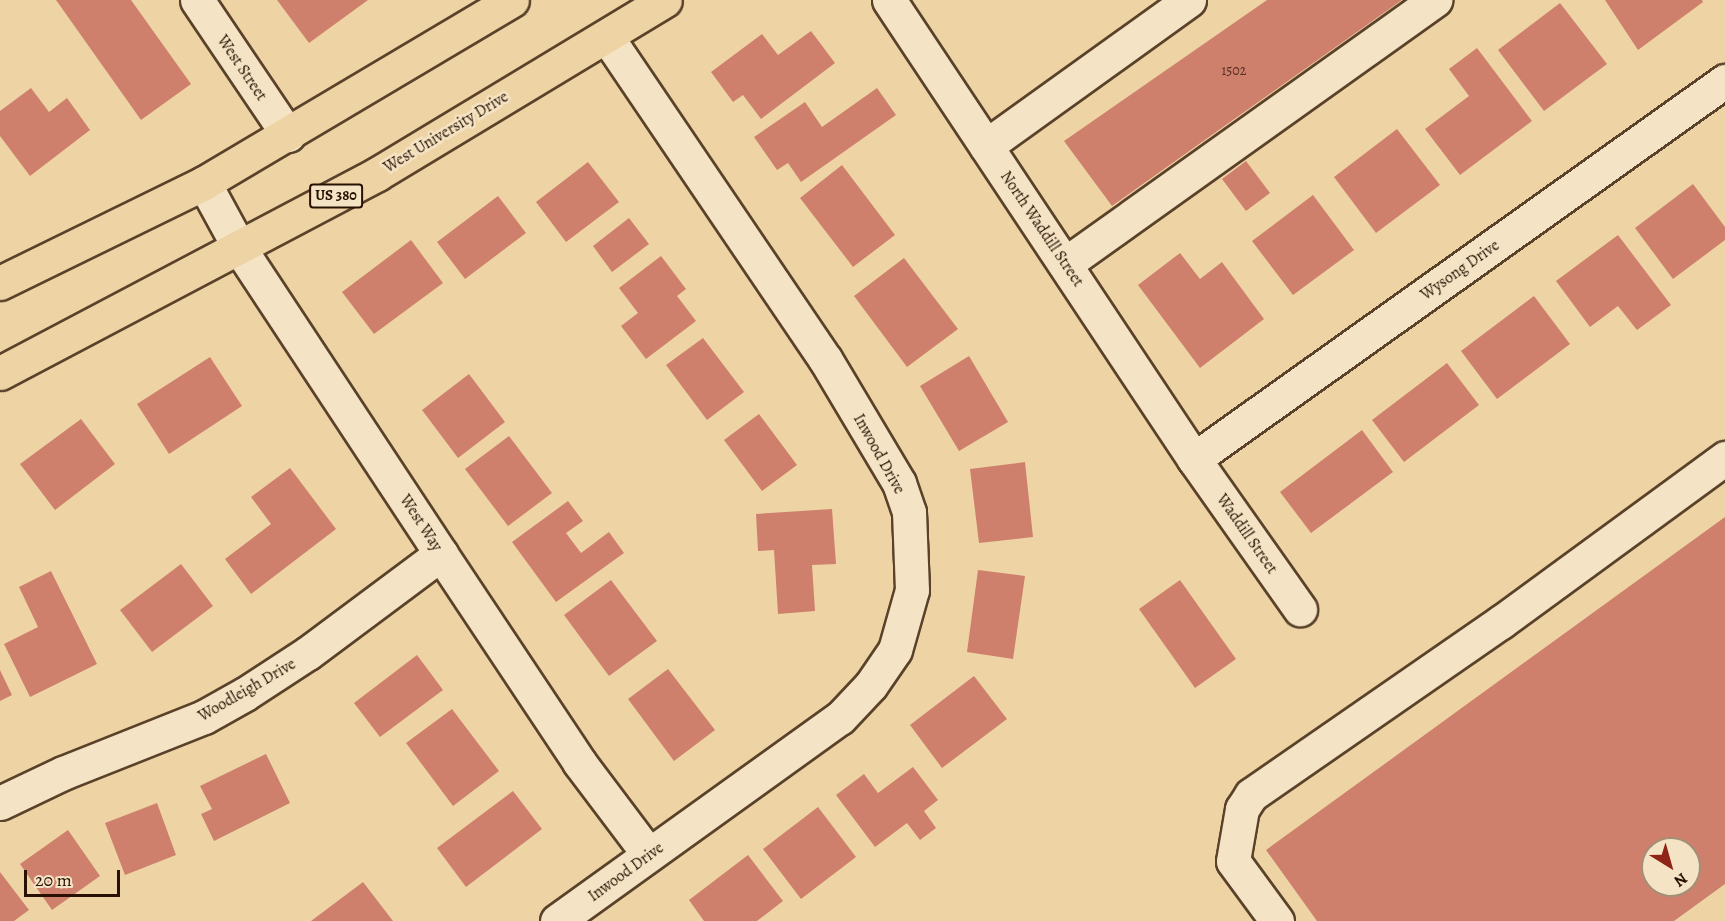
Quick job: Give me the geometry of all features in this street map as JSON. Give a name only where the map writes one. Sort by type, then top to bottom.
[{"type":"highway","points":[[0,283],[204,183],[512,0]]},
{"type":"highway","name":"West University Drive","points":[[0,373],[240,249],[377,174],[665,0]]},
{"type":"street","name":"West Street","points":[[197,0],[288,135]]},
{"type":"street","name":"North Waddill Street","points":[[889,0],[1194,459]]},
{"type":"street","points":[[986,146],[1189,0]]},
{"type":"street","points":[[1065,264],[1434,0]]},
{"type":"street","name":"Inwood Drive","points":[[557,921],[840,718],[872,685],[895,650],[906,621],[913,549],[909,512],[899,483],[825,359],[607,36]]},
{"type":"street","name":"Wysong Drive","points":[[1194,459],[1725,81]]},
{"type":"street","name":"West Way","points":[[204,183],[240,249],[441,554],[579,762],[649,855]]},
{"type":"street","points":[[1277,921],[1233,861],[1242,809],[1251,795],[1501,622],[1725,458]]},
{"type":"street","name":"Waddill Street","points":[[1194,459],[1300,609]]},
{"type":"street","name":"Woodleigh Drive","points":[[0,803],[63,773],[204,717],[245,694],[308,653],[441,554]]},
{"type":"building","points":[[56,0],[131,0],[191,84],[141,120]]},
{"type":"building","points":[[277,0],[368,0],[309,43]]},
{"type":"building","points":[[1267,0],[1402,0],[1112,206],[1064,141]]},
{"type":"building","points":[[1605,0],[1702,0],[1703,2],[1638,50]]},
{"type":"building","points":[[1560,3],[1607,64],[1544,111],[1498,50]]},
{"type":"building","points":[[811,31],[835,63],[761,119],[743,95],[733,102],[711,72],[762,34],[778,55]]},
{"type":"building","points":[[1477,48],[1532,121],[1460,175],[1425,129],[1469,96],[1449,69]]},
{"type":"building","points":[[31,88],[49,112],[67,98],[90,130],[30,176],[0,136],[0,111]]},
{"type":"building","points":[[877,88],[896,115],[801,182],[788,163],[777,170],[754,137],[805,102],[822,127]]},
{"type":"building","points":[[1397,129],[1440,185],[1376,233],[1334,177]]},
{"type":"building","points":[[1246,161],[1270,193],[1246,211],[1222,179]]},
{"type":"building","points":[[588,162],[619,202],[566,242],[536,202]]},
{"type":"building","points":[[842,165],[895,235],[853,267],[800,198]]},
{"type":"building","points":[[1693,184],[1725,227],[1725,240],[1673,279],[1635,228]]},
{"type":"building","points":[[1313,195],[1354,250],[1293,295],[1252,241]]},
{"type":"building","points":[[498,196],[526,233],[465,279],[437,242]]},
{"type":"building","points":[[629,218],[649,244],[612,272],[593,246]]},
{"type":"building","points":[[1618,235],[1671,305],[1637,330],[1618,306],[1590,327],[1556,281]]},
{"type":"building","points":[[411,240],[443,283],[374,334],[342,292]]},
{"type":"building","points":[[1180,253],[1200,279],[1222,262],[1264,319],[1200,368],[1138,285]]},
{"type":"building","points":[[661,256],[686,289],[677,296],[696,321],[646,359],[621,326],[638,313],[619,288]]},
{"type":"building","points":[[904,258],[958,329],[907,367],[854,296]]},
{"type":"building","points":[[1534,296],[1570,344],[1497,399],[1461,351]]},
{"type":"building","points":[[703,338],[744,392],[707,420],[666,365]]},
{"type":"building","points":[[969,356],[1008,422],[959,451],[920,386]]},
{"type":"building","points":[[210,357],[242,406],[169,454],[137,404]]},
{"type":"building","points":[[1447,363],[1479,405],[1404,462],[1372,420]]},
{"type":"building","points":[[469,374],[505,422],[458,458],[422,410]]},
{"type":"building","points":[[759,414],[797,465],[762,491],[724,440]]},
{"type":"building","points":[[81,419],[115,464],[55,510],[20,464]]},
{"type":"building","points":[[1362,430],[1393,472],[1311,533],[1280,492]]},
{"type":"building","points":[[509,436],[552,493],[508,526],[465,469]]},
{"type":"building","points":[[1025,462],[1033,537],[979,543],[970,469]]},
{"type":"building","points":[[290,468],[336,529],[251,594],[225,559],[271,524],[251,497]]},
{"type":"building","points":[[568,501],[583,521],[566,533],[581,553],[609,532],[624,553],[556,602],[512,542]]},
{"type":"building","points":[[832,509],[836,564],[812,565],[815,611],[778,614],[774,550],[758,551],[756,514]]},
{"type":"building","points":[[1725,517],[1725,884],[1674,921],[1317,921],[1266,850]]},
{"type":"building","points":[[181,564],[213,606],[152,652],[120,610]]},
{"type":"building","points":[[978,570],[1025,576],[1013,659],[967,652]]},
{"type":"building","points":[[51,571],[97,664],[30,697],[4,644],[38,627],[19,587]]},
{"type":"building","points":[[611,580],[657,641],[609,676],[564,615]]},
{"type":"building","points":[[1180,580],[1236,659],[1195,688],[1139,609]]},
{"type":"building","points":[[417,655],[443,690],[380,737],[354,703]]},
{"type":"building","points":[[668,669],[715,730],[674,761],[628,699]]},
{"type":"building","points":[[0,670],[12,695],[0,701]]},
{"type":"building","points":[[974,676],[1007,719],[942,768],[910,725]]},
{"type":"building","points":[[452,709],[499,771],[453,806],[406,743]]},
{"type":"building","points":[[266,754],[290,803],[214,841],[201,814],[212,809],[200,786]]},
{"type":"building","points":[[913,767],[938,800],[924,811],[936,828],[920,840],[907,823],[875,847],[836,795],[864,774],[878,793]]},
{"type":"building","points":[[513,791],[542,829],[466,887],[437,848]]},
{"type":"building","points":[[157,803],[176,855],[125,875],[105,823]]},
{"type":"building","points":[[818,807],[856,857],[801,899],[763,849]]},
{"type":"building","points":[[68,830],[100,876],[52,910],[20,864]]},
{"type":"building","points":[[748,855],[783,901],[757,921],[704,921],[689,900]]},
{"type":"building","points":[[0,872],[29,910],[14,921],[0,921]]},
{"type":"building","points":[[363,882],[393,921],[311,921]]}]
